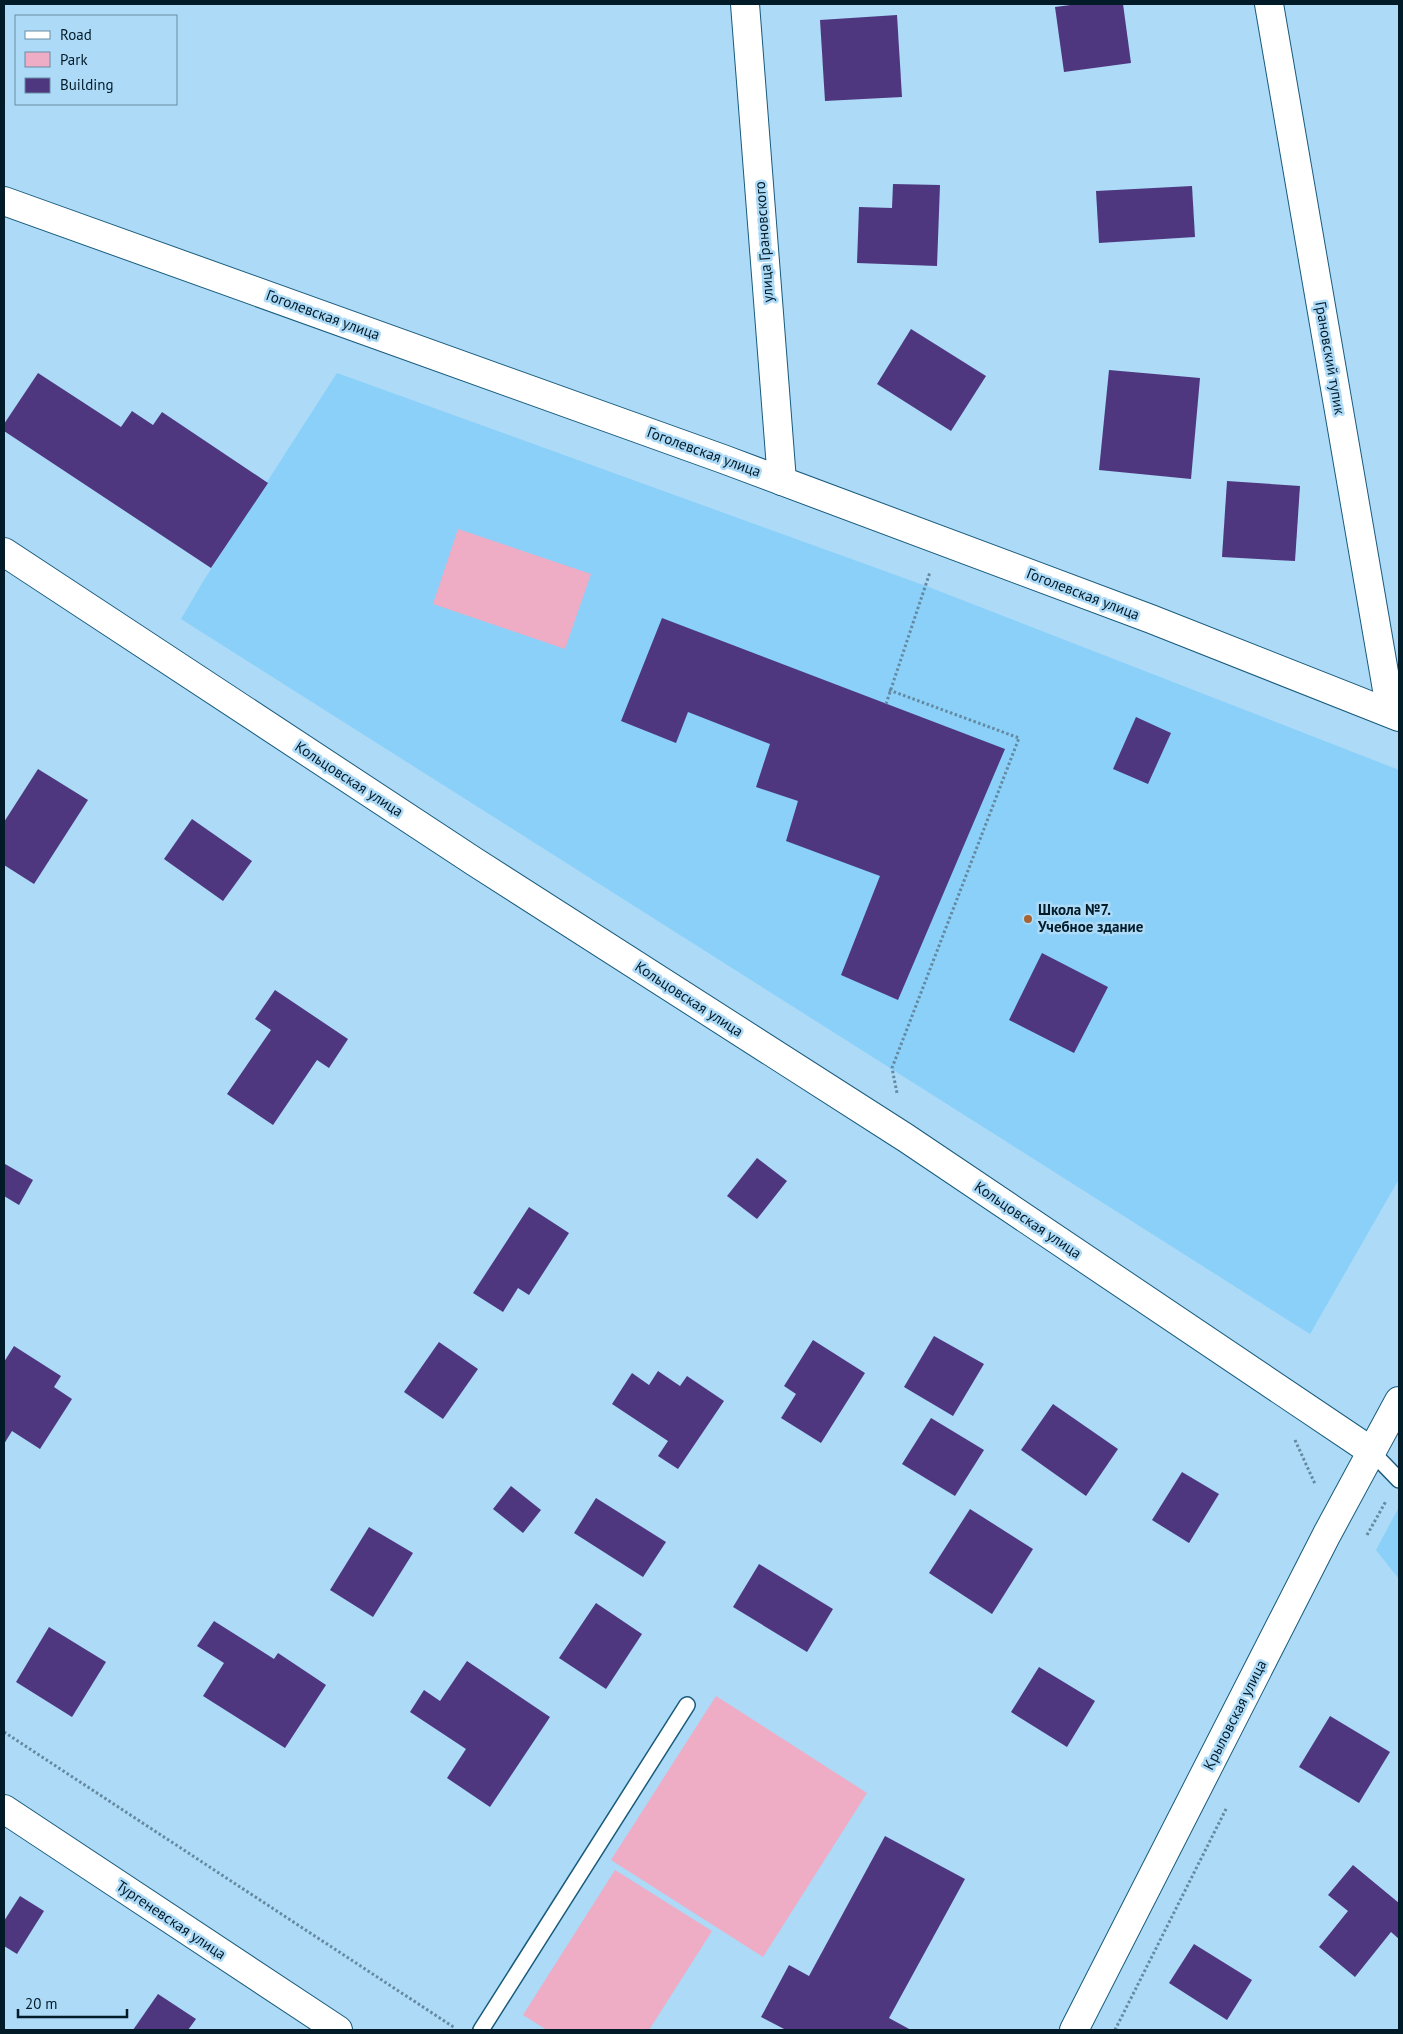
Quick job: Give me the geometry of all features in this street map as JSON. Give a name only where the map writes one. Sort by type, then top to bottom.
[{"type":"street","name":"улица Грановского","points":[[745,4],[782,480]]},
{"type":"street","name":"Грановский тупик","points":[[1269,4],[1395,715]]},
{"type":"street","name":"Гоголевская улица","points":[[4,201],[782,480],[1142,616],[1395,715]]},
{"type":"street","name":"Кольцовская улица","points":[[4,552],[483,868],[906,1138],[1371,1451]]},
{"type":"street","name":"Крыловская улица","points":[[1074,2030],[1371,1451],[1399,1401]]},
{"type":"street","name":"Тургеневская улица","points":[[4,1809],[338,2030]]},
{"type":"lane","points":[[1371,1451],[1399,1480]]},
{"type":"lane","points":[[481,2030],[687,1705]]},
{"type":"path","points":[[886,704],[889,690],[932,564]]},
{"type":"path","points":[[889,690],[1019,738],[892,1068],[906,1138]]},
{"type":"path","points":[[1362,1543],[1399,1480]]},
{"type":"path","points":[[4,1732],[459,2030]]},
{"type":"path","points":[[1115,2030],[1232,1798]]},
{"type":"shaded area","name":"Школа №7. Учебное здание","points":[[337,373],[926,586],[1399,770],[1399,1179],[1310,1334],[181,619]]},
{"type":"shaded area","points":[[1399,1507],[1399,1579],[1376,1550]]},
{"type":"green space","points":[[458,529],[591,574],[565,649],[433,604]]},
{"type":"green space","points":[[716,1696],[867,1793],[763,1957],[611,1860]]},
{"type":"green space","points":[[615,1870],[712,1931],[649,2030],[547,2030],[523,2015]]},
{"type":"building","points":[[1078,4],[1123,4],[1131,63],[1064,72],[1055,7]]},
{"type":"building","points":[[897,15],[902,97],[825,101],[820,20]]},
{"type":"building","points":[[893,184],[940,185],[937,266],[857,263],[859,207],[892,208]]},
{"type":"building","points":[[1192,186],[1195,237],[1099,243],[1096,191]]},
{"type":"building","points":[[911,329],[986,376],[951,431],[877,384]]},
{"type":"building","points":[[1109,370],[1200,378],[1191,479],[1099,470]]},
{"type":"building","points":[[38,373],[121,427],[132,411],[153,425],[162,412],[268,483],[211,568],[4,431],[4,424]]},
{"type":"building","points":[[1227,481],[1300,486],[1295,561],[1222,557]]},
{"type":"building","points":[[662,618],[1005,749],[898,1000],[841,975],[880,876],[786,841],[798,801],[756,787],[770,744],[688,712],[676,743],[621,721]]},
{"type":"building","points":[[1136,717],[1171,733],[1148,784],[1113,769]]},
{"type":"building","points":[[38,769],[88,800],[34,884],[4,865],[4,822]]},
{"type":"building","points":[[192,819],[252,861],[223,901],[164,859]]},
{"type":"building","points":[[1042,953],[1108,987],[1074,1053],[1009,1020]]},
{"type":"building","points":[[275,990],[348,1039],[329,1068],[317,1060],[273,1125],[227,1094],[271,1030],[255,1019]]},
{"type":"building","points":[[757,1158],[787,1181],[757,1219],[727,1196]]},
{"type":"building","points":[[5,1164],[33,1180],[19,1205],[4,1196]]},
{"type":"building","points":[[529,1207],[569,1233],[529,1295],[518,1288],[503,1312],[473,1293]]},
{"type":"building","points":[[934,1336],[984,1364],[953,1416],[904,1387]]},
{"type":"building","points":[[813,1340],[865,1373],[821,1443],[781,1418],[796,1394],[784,1386]]},
{"type":"building","points":[[439,1342],[478,1369],[443,1419],[404,1392]]},
{"type":"building","points":[[14,1346],[61,1376],[54,1387],[72,1399],[40,1449],[12,1431],[4,1444],[4,1362]]},
{"type":"building","points":[[658,1371],[680,1386],[687,1376],[724,1401],[678,1469],[658,1456],[668,1441],[612,1404],[632,1373],[649,1385]]},
{"type":"building","points":[[1053,1404],[1118,1449],[1086,1496],[1021,1450]]},
{"type":"building","points":[[931,1418],[984,1450],[955,1496],[902,1464]]},
{"type":"building","points":[[1182,1472],[1219,1494],[1189,1543],[1152,1520]]},
{"type":"building","points":[[511,1486],[541,1510],[523,1533],[493,1509]]},
{"type":"building","points":[[596,1498],[666,1542],[643,1577],[574,1533]]},
{"type":"building","points":[[970,1509],[1033,1549],[992,1614],[929,1573]]},
{"type":"building","points":[[369,1527],[413,1553],[373,1617],[330,1590]]},
{"type":"building","points":[[759,1564],[833,1609],[807,1652],[733,1607]]},
{"type":"building","points":[[596,1603],[642,1634],[606,1689],[559,1658]]},
{"type":"building","points":[[214,1621],[274,1659],[278,1653],[326,1685],[285,1748],[203,1696],[224,1663],[197,1646]]},
{"type":"building","points":[[49,1627],[106,1662],[72,1717],[16,1682]]},
{"type":"building","points":[[467,1661],[550,1717],[490,1807],[447,1778],[466,1749],[410,1712],[424,1690],[440,1701]]},
{"type":"building","points":[[1039,1667],[1095,1701],[1067,1747],[1011,1712]]},
{"type":"building","points":[[1330,1716],[1390,1752],[1359,1803],[1299,1767]]},
{"type":"building","points":[[885,1836],[965,1879],[889,2018],[911,2030],[786,2030],[761,2017],[789,1965],[809,1976]]},
{"type":"building","points":[[1353,1865],[1399,1903],[1399,1939],[1391,1932],[1355,1977],[1319,1947],[1348,1911],[1328,1895]]},
{"type":"building","points":[[20,1896],[44,1911],[17,1954],[4,1946],[4,1921]]},
{"type":"building","points":[[1194,1944],[1252,1980],[1227,2020],[1169,1983]]},
{"type":"building","points":[[158,1994],[196,2019],[188,2030],[133,2030]]},
{"type":"place","name":"Школа №7. Учебное здание","points":[[1028,919]]}]
